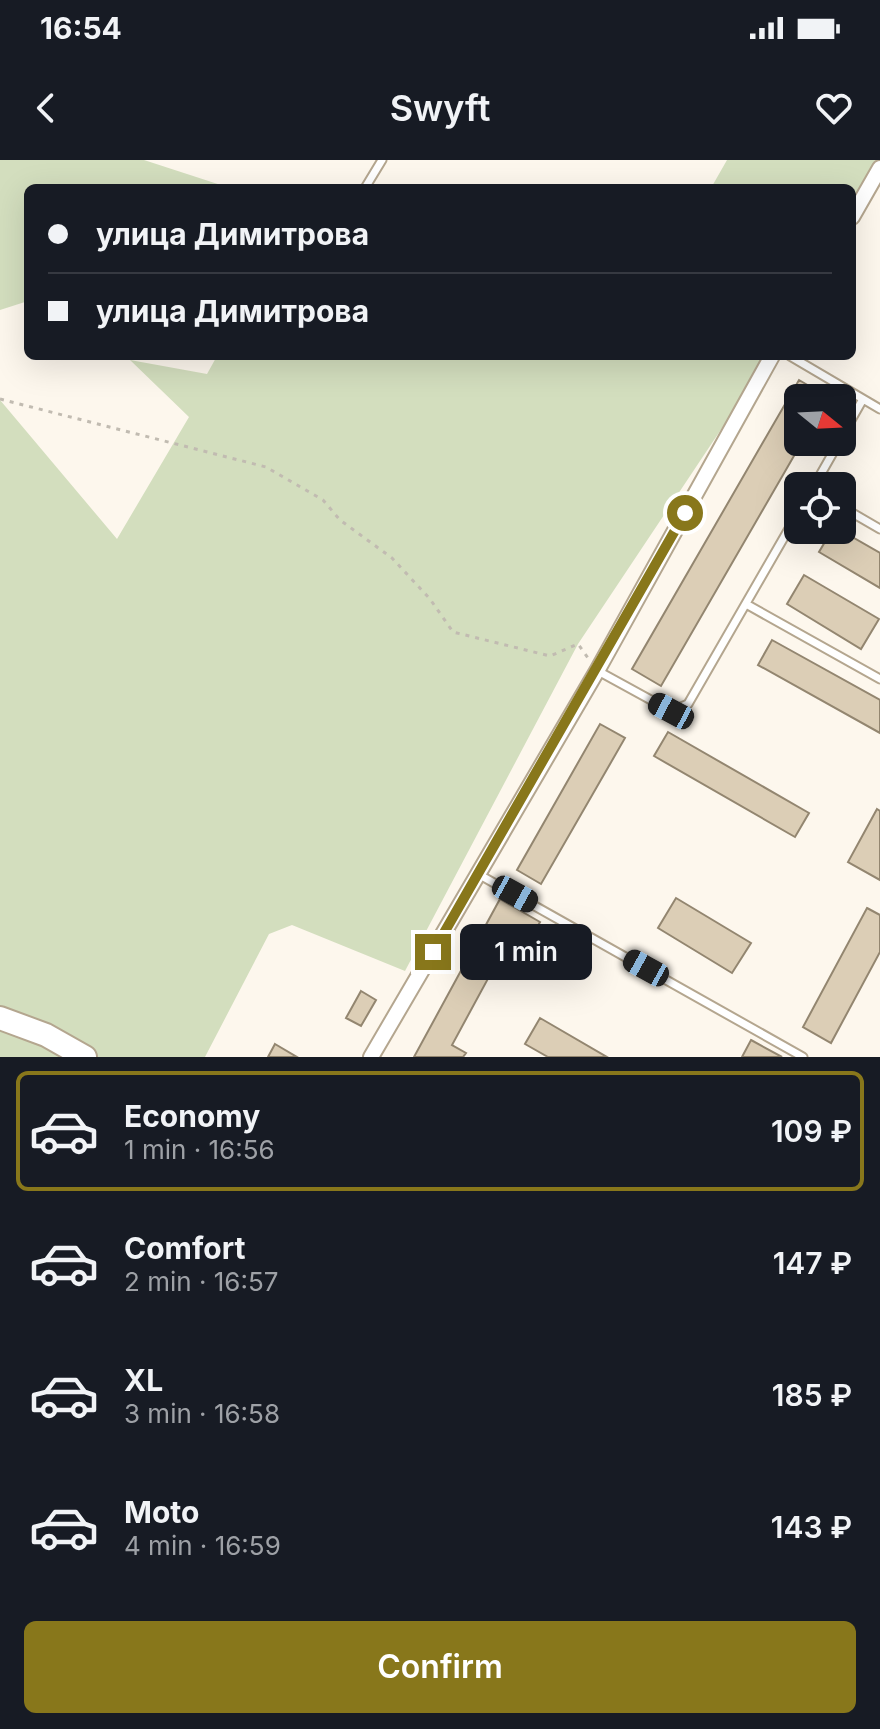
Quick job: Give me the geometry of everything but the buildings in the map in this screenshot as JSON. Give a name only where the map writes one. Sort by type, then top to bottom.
[{"type":"main road","points":[[0,1018],[46,1035],[85,1057]]},
{"type":"street","points":[[856,210],[880,168]]},
{"type":"street","points":[[371,1057],[597,671],[770,360]]},
{"type":"lane","points":[[367,184],[382,160]]},
{"type":"lane","points":[[797,360],[880,409]]},
{"type":"lane","points":[[856,411],[863,399]]},
{"type":"lane","points":[[856,515],[880,529]]},
{"type":"lane","points":[[597,671],[671,711],[688,704],[784,538]]},
{"type":"lane","points":[[746,604],[880,679]]},
{"type":"lane","points":[[478,874],[803,1057]]},
{"type":"path","points":[[0,399],[127,434],[266,467],[323,500],[340,520],[392,558],[430,599],[453,632],[550,656],[578,644],[597,671]]},
{"type":"green space","points":[[0,160],[144,160],[218,184],[24,184],[24,302],[0,310]]},
{"type":"green space","points":[[727,160],[880,160],[880,168],[856,210],[856,184],[713,184]]},
{"type":"green space","points":[[130,360],[207,374],[215,360],[767,360],[578,644],[405,971],[292,925],[269,934],[205,1057],[0,1057],[0,400],[117,539],[189,417]]},
{"type":"route","points":[[433,952],[685,513]]}]
